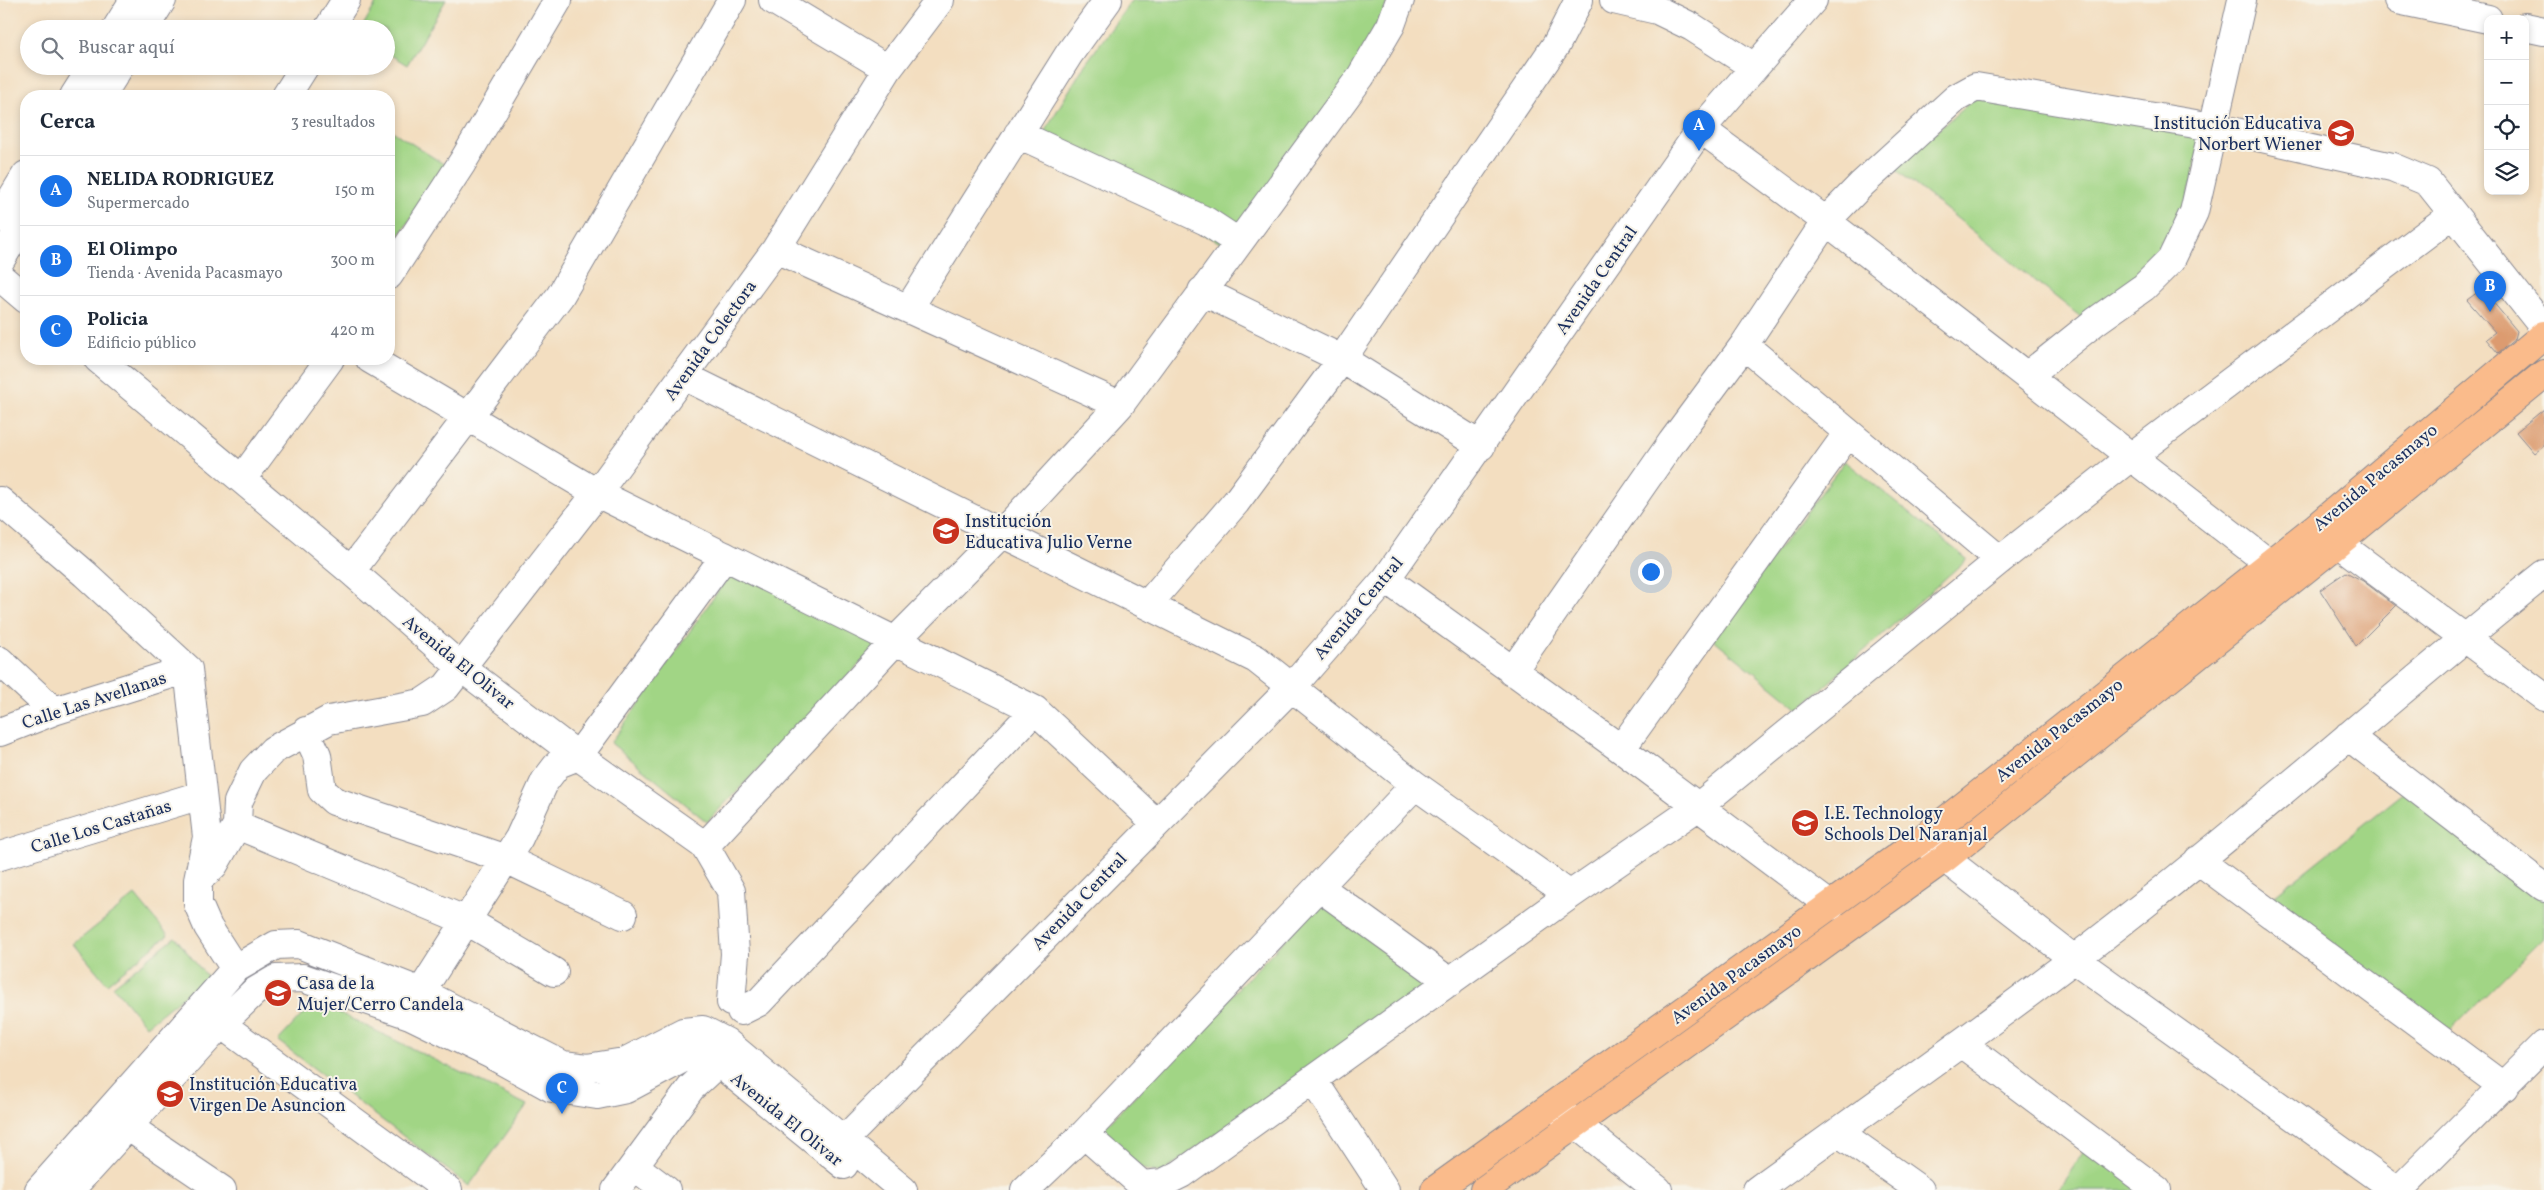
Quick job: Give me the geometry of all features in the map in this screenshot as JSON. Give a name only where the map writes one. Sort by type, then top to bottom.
[{"type":"main road","name":"Avenida Pacasmayo","points":[[1435,1190],[1922,840],[2316,527],[2544,335]]},
{"type":"main road","name":"Avenida Pacasmayo","points":[[1484,1190],[1945,858],[2338,543],[2544,374]]},
{"type":"street","points":[[122,20],[134,0]]},
{"type":"street","points":[[150,20],[162,0]]},
{"type":"street","points":[[334,20],[346,0]]},
{"type":"street","points":[[395,266],[462,163],[558,0]]},
{"type":"street","points":[[352,571],[560,296],[732,0]]},
{"type":"street","points":[[775,0],[888,69]]},
{"type":"street","name":"Avenida Colectora","points":[[237,825],[238,802],[253,772],[272,750],[329,720],[422,702],[446,687],[597,493],[776,249],[888,69],[940,0]]},
{"type":"street","points":[[909,308],[1069,54],[1108,0]]},
{"type":"street","points":[[705,846],[897,639],[1003,532],[1120,405],[1361,76],[1390,25],[1400,0]]},
{"type":"street","points":[[1148,604],[1236,502],[1342,359],[1556,45],[1579,0]]},
{"type":"street","points":[[1614,0],[1657,10],[1692,27],[1754,67]]},
{"type":"street","name":"Avenida Central","points":[[837,1147],[1292,687],[1386,580],[1701,129],[1813,0]]},
{"type":"street","points":[[2027,376],[2096,321],[2144,287],[2171,260],[2194,212],[2242,0]]},
{"type":"street","points":[[2414,2],[2484,18]]},
{"type":"street","points":[[2529,28],[2544,31]]},
{"type":"street","points":[[78,90],[87,75]]},
{"type":"street","points":[[105,90],[114,75]]},
{"type":"street","points":[[290,90],[299,75]]},
{"type":"street","points":[[1512,672],[1672,442],[1744,345],[1826,221],[1862,184],[1956,98],[1976,87],[2213,127],[2392,167],[2428,182],[2544,328]]},
{"type":"street","points":[[1701,129],[1826,221],[2270,564]]},
{"type":"street","points":[[1018,134],[1206,221],[1238,242]]},
{"type":"street","points":[[0,261],[9,210],[20,187]]},
{"type":"street","points":[[1084,1134],[1142,1185],[1163,1183],[1181,1174],[1570,894],[1698,806],[2000,560],[2132,456],[2453,214]]},
{"type":"street","points":[[776,249],[1120,405]]},
{"type":"street","points":[[0,277],[20,294]]},
{"type":"street","points":[[1202,291],[1342,359],[1481,446]]},
{"type":"street","points":[[1744,345],[2000,560]]},
{"type":"street","name":"Avenida El Olivar","points":[[105,365],[352,571],[462,668],[578,756],[705,846],[731,891],[735,954],[721,1032],[837,1147],[874,1190]]},
{"type":"street","points":[[242,479],[326,365]]},
{"type":"street","points":[[380,365],[597,493],[897,639],[1035,710],[1156,823]]},
{"type":"street","points":[[684,376],[1003,532],[1256,659],[1415,785],[1570,894]]},
{"type":"street","points":[[1621,749],[1848,433]]},
{"type":"street","points":[[0,501],[85,574],[188,669],[208,837],[198,880],[198,904],[208,927],[235,969]]},
{"type":"street","points":[[2316,527],[2544,697]]},
{"type":"street","points":[[421,992],[519,838],[545,782],[558,764],[578,756],[725,556]]},
{"type":"street","points":[[1756,1190],[1962,1043],[2074,959],[2198,860],[2464,638],[2544,574]]},
{"type":"street","points":[[1386,580],[1621,749],[1831,906]]},
{"type":"street","points":[[0,661],[54,711]]},
{"type":"street","name":"Calle Las Avellanas","points":[[0,732],[54,711],[188,669]]},
{"type":"street","points":[[210,1016],[276,979],[303,978],[410,1015],[492,1055],[552,1088],[597,1095],[626,1089],[682,1059],[721,1032],[759,1002],[1035,710]]},
{"type":"street","points":[[306,731],[317,755],[322,790],[334,801],[506,859],[623,914]]},
{"type":"street","points":[[2348,736],[2544,887]]},
{"type":"street","points":[[1025,1190],[1084,1134],[1415,785]]},
{"type":"street","name":"Calle Los Castañas","points":[[0,856],[202,795]]},
{"type":"street","points":[[198,880],[214,865],[237,825],[467,921],[554,972]]},
{"type":"street","points":[[1922,840],[2074,959],[2397,1190],[2504,1087],[2544,1045]]},
{"type":"street","points":[[2198,860],[2504,1087]]},
{"type":"street","points":[[1318,887],[1450,982]]},
{"type":"street","points":[[40,1190],[118,1120],[210,1016],[235,969],[276,945],[298,944],[421,992],[563,1065],[587,1068],[624,1062],[683,1032],[721,1032]]},
{"type":"street","points":[[210,1016],[448,1190]]},
{"type":"street","points":[[616,1190],[692,1088],[721,1032]]},
{"type":"street","points":[[1962,1043],[2157,1190]]},
{"type":"street","points":[[1313,1080],[1385,1190]]},
{"type":"street","points":[[1552,1106],[1658,1190]]},
{"type":"street","points":[[70,1190],[118,1120]]},
{"type":"street","points":[[118,1120],[222,1190]]},
{"type":"street","points":[[1838,1132],[1920,1190]]},
{"type":"street","points":[[837,1147],[903,1190]]},
{"type":"street","points":[[634,1166],[666,1190]]},
{"type":"green space","points":[[378,0],[446,0],[407,65],[395,58],[395,20],[366,20]]},
{"type":"green space","points":[[1132,0],[1389,0],[1352,73],[1225,245],[1034,149],[1084,66]]},
{"type":"green space","points":[[1975,98],[2202,133],[2185,211],[2164,254],[2082,318],[1894,168]]},
{"type":"green space","points":[[395,133],[445,165],[395,243]]},
{"type":"green space","points":[[1845,461],[1967,559],[1799,709],[1712,638]]},
{"type":"green space","points":[[733,570],[881,642],[707,822],[611,743]]},
{"type":"green space","points":[[2406,791],[2544,899],[2544,937],[2450,1031],[2270,899]]},
{"type":"green space","points":[[135,895],[168,935],[107,984],[74,944]]},
{"type":"green space","points":[[1321,902],[1430,982],[1161,1173],[1143,1169],[1100,1132]]},
{"type":"green space","points":[[175,937],[207,977],[146,1026],[113,986]]},
{"type":"green space","points":[[315,1001],[527,1105],[469,1186],[278,1041]]},
{"type":"green space","points":[[2087,1147],[2143,1190],[2058,1190]]},
{"type":"building","points":[[2482,289],[2517,331],[2515,339],[2498,353],[2486,339],[2495,332],[2467,300]]},
{"type":"building","points":[[2544,409],[2544,445],[2534,453],[2516,432]]},
{"type":"building","points":[[2346,572],[2363,581],[2396,606],[2356,646],[2320,590]]},
{"type":"place","name":"Institución Educativa Norbert Wiener","points":[[2341,133]]},
{"type":"place","name":"NELIDA RODRIGUEZ","points":[[1699,151]]},
{"type":"place","name":"El Olimpo","points":[[2490,312]]},
{"type":"place","name":"Institución Educativa Julio Verne","points":[[946,531]]},
{"type":"place","name":"I.E. Technology Schools Del Naranjal","points":[[1805,823]]},
{"type":"place","name":"Casa de la Mujer/Cerro Candela","points":[[278,993]]},
{"type":"place","name":"Institución Educativa Virgen De Asuncion","points":[[170,1094]]},
{"type":"place","name":"Policia","points":[[562,1114]]}]
